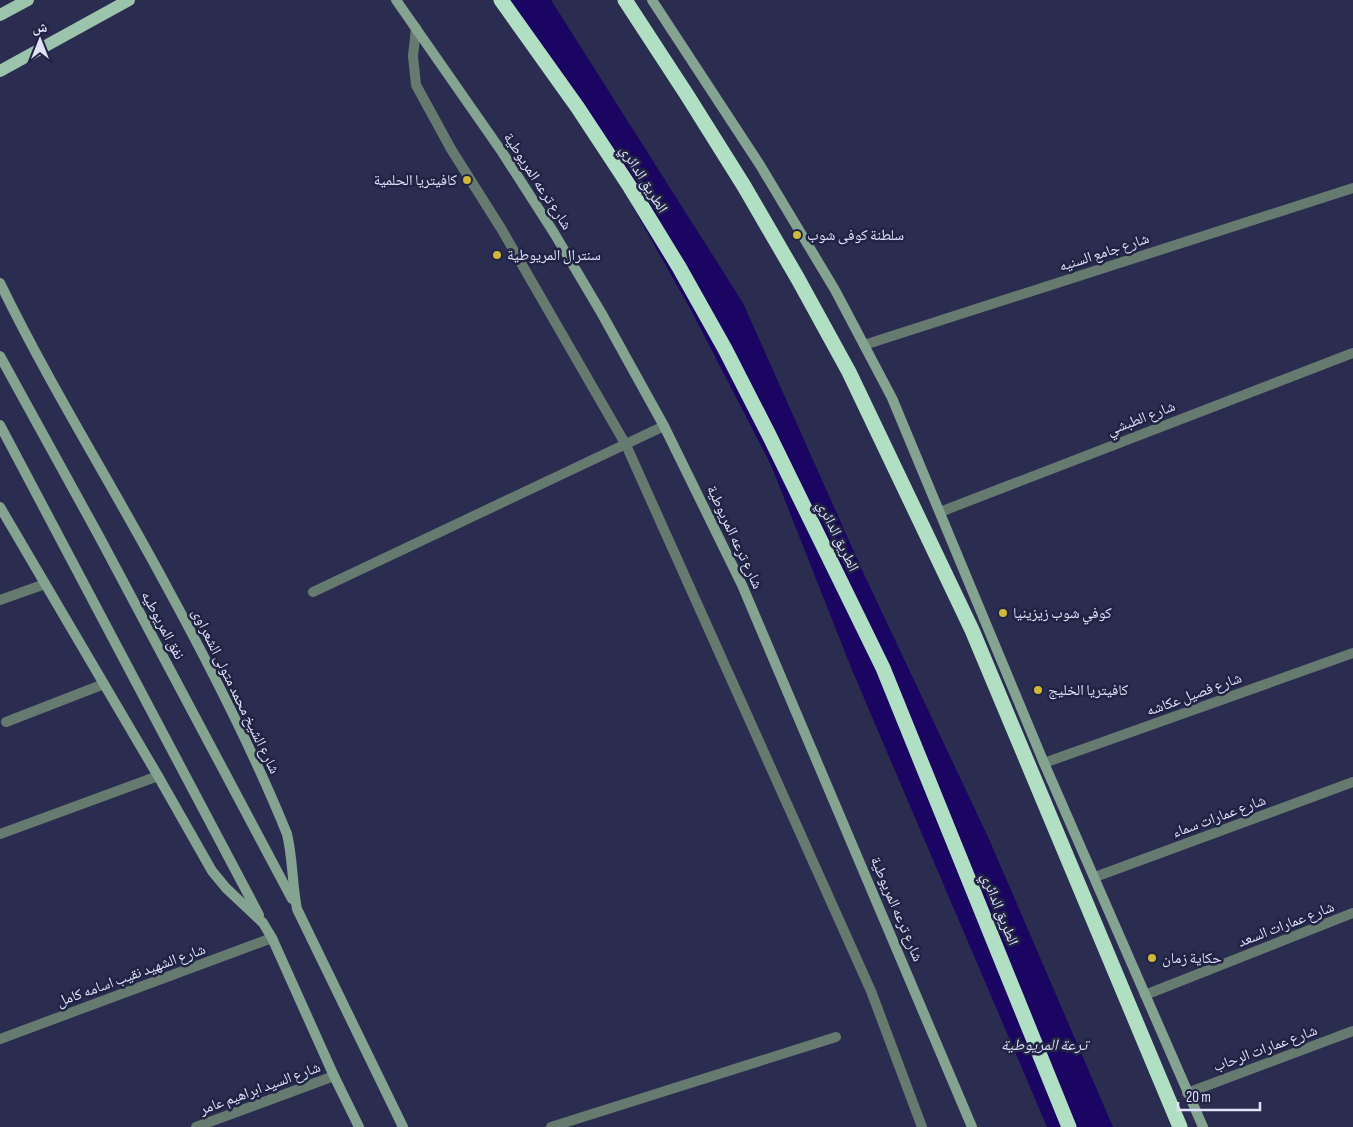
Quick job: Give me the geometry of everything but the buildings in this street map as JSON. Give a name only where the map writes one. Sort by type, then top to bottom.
[{"type":"highway","name":"الطريق الدائري","points":[[501,0],[578,108],[630,187],[679,267],[725,349],[768,433],[883,668],[1070,1127]]},
{"type":"highway","points":[[625,0],[744,186],[850,372],[972,630],[1180,1127]]},
{"type":"main road","points":[[0,15],[28,0]]},
{"type":"main road","points":[[0,71],[129,0]]},
{"type":"main road","name":"شارع ترعه المريوطية","points":[[396,0],[502,152],[554,233],[602,314],[664,426],[742,585],[972,1127]]},
{"type":"main road","points":[[652,0],[760,166],[835,290],[892,398],[1044,763],[1202,1127]]},
{"type":"main road","name":"شارع الشيخ محمد متولى الشعراوى","points":[[0,283],[60,398],[168,588],[221,691],[287,834],[292,854],[293,890],[297,909],[403,1127]]},
{"type":"main road","name":"نفق المريوطيه","points":[[0,356],[100,538],[297,909]]},
{"type":"main road","points":[[0,425],[272,938],[359,1127]]},
{"type":"main road","points":[[0,507],[212,871],[226,888],[263,923]]},
{"type":"street","points":[[416,28],[413,56],[416,85],[451,149],[502,230],[626,445],[871,991],[922,1127]]},
{"type":"street","name":"شارع جامع السنيه","points":[[864,345],[1353,188]]},
{"type":"street","name":"شارع الطبشي","points":[[940,512],[1353,353]]},
{"type":"street","points":[[313,592],[664,426]]},
{"type":"street","points":[[0,600],[45,584]]},
{"type":"street","name":"شارع فصيل عكاشه","points":[[1044,763],[1353,653]]},
{"type":"street","points":[[6,722],[104,684]]},
{"type":"street","points":[[0,834],[158,776]]},
{"type":"street","name":"شارع عمارات سماء","points":[[1095,877],[1353,782]]},
{"type":"street","name":"شارع عمارات السعد","points":[[1145,995],[1353,914]]},
{"type":"street","name":"شارع الشهيد نقيب اسامه كامل","points":[[0,1039],[272,938]]},
{"type":"street","name":"شارع عمارات الرحاب","points":[[1187,1093],[1353,1031]]},
{"type":"street","points":[[551,1127],[836,1037]]},
{"type":"street","name":"شارع السيد ابراهيم عامر","points":[[196,1127],[334,1076]]},
{"type":"water","name":"ترعة المريوطية","points":[[499,0],[551,0],[743,303],[863,572],[989,839],[1113,1127],[1047,1127],[852,670],[771,465],[692,312],[584,120]]},
{"type":"place","name":"كافيتريا الحلمية","points":[[467,180]]},
{"type":"place","name":"سلطنة كوفى شوب","points":[[797,235]]},
{"type":"place","name":"سنترال المريوطية","points":[[497,255]]},
{"type":"place","name":"كوفي شوب زيزينيا","points":[[1003,613]]},
{"type":"place","name":"كافيتريا الخليج","points":[[1038,690]]},
{"type":"place","name":"حكاية زمان","points":[[1152,958]]}]
